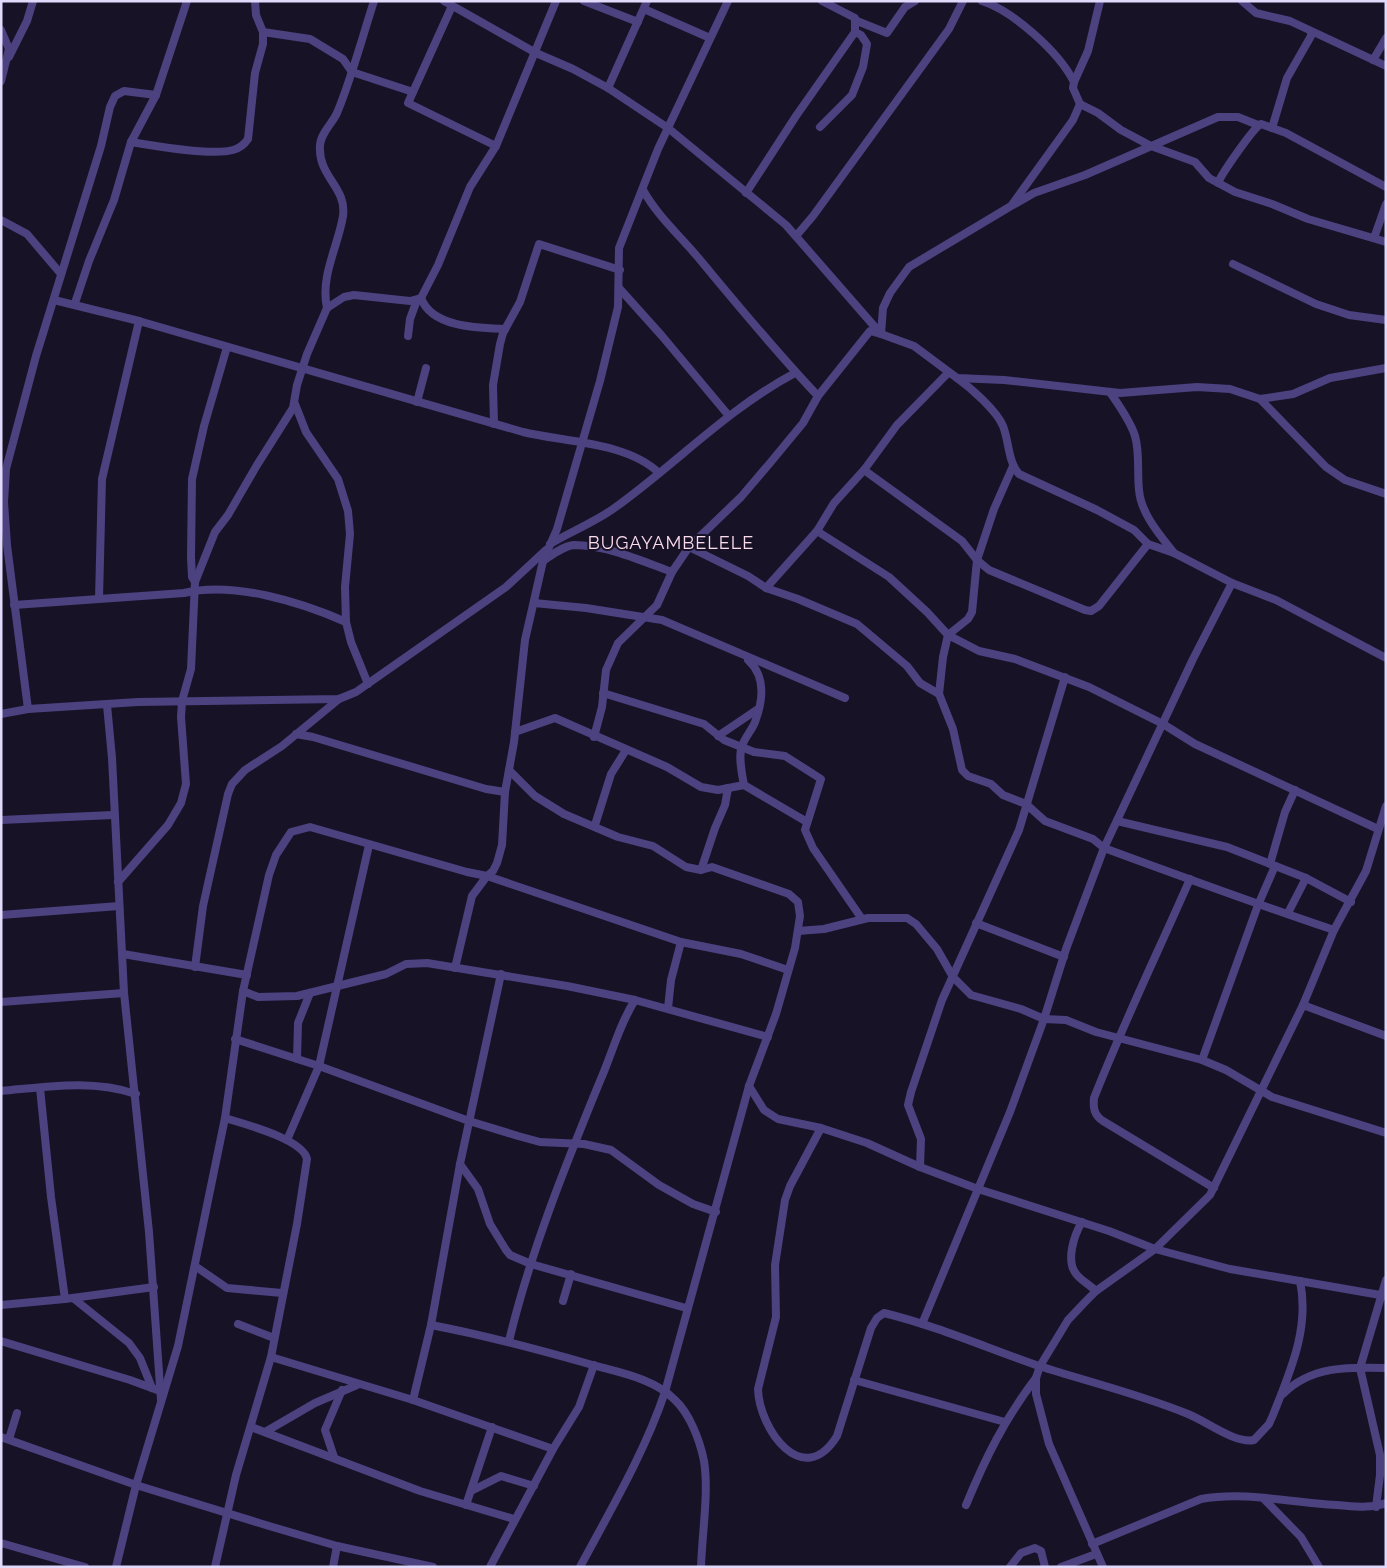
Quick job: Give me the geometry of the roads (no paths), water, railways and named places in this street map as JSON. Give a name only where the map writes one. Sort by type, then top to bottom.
[{"type":"street","points":[[1,81],[9,57],[28,21],[33,1]]},
{"type":"street","points":[[75,303],[89,261],[114,200],[131,142],[156,95],[187,1]]},
{"type":"street","points":[[131,142],[214,152],[232,151],[245,144],[248,139],[255,73],[261,53],[263,32],[256,15],[255,1]]},
{"type":"street","points":[[118,882],[168,825],[181,803],[186,784],[180,732],[182,701],[192,661],[194,591],[196,582],[215,532],[234,506],[256,465],[294,404],[301,370],[327,308],[325,297],[326,278],[341,224],[343,203],[336,187],[322,167],[320,143],[336,114],[352,72],[374,1]]},
{"type":"street","points":[[444,1],[536,52],[608,88],[668,128],[746,193],[762,203],[796,236],[881,334]]},
{"type":"street","points":[[408,336],[411,316],[438,265],[470,187],[496,146],[556,1]]},
{"type":"street","points":[[584,1],[638,22]]},
{"type":"street","points":[[455,968],[472,896],[493,871],[502,845],[505,792],[515,732],[525,640],[543,560],[557,529],[583,442],[615,319],[619,288],[619,248],[668,128],[728,1]]},
{"type":"street","points":[[822,1],[851,15],[856,21],[887,33],[905,7],[915,1]]},
{"type":"street","points":[[796,236],[814,216],[949,29],[963,1]]},
{"type":"street","points":[[982,1],[1007,13],[1042,42],[1067,68],[1074,82]]},
{"type":"street","points":[[1100,1],[1088,51],[1074,82],[1073,88],[1080,104],[1098,113],[1121,130],[1151,146],[1195,162],[1208,178],[1235,192],[1272,204],[1308,220],[1386,242]]},
{"type":"street","points":[[1242,1],[1256,13],[1290,21],[1386,66]]},
{"type":"street","points":[[608,88],[646,5],[710,38]]},
{"type":"street","points":[[452,6],[408,102],[496,146]]},
{"type":"street","points":[[746,193],[854,32],[856,21]]},
{"type":"street","points":[[1,30],[8,43],[9,57]]},
{"type":"street","points":[[263,32],[310,39],[343,59],[352,72],[413,92]]},
{"type":"street","points":[[820,127],[852,95],[860,78],[867,44],[862,35],[854,32]]},
{"type":"street","points":[[1272,128],[1287,78],[1311,36],[1311,32]]},
{"type":"street","points":[[1374,60],[1386,38]]},
{"type":"street","points":[[28,709],[4,545],[4,463],[112,101],[119,93],[128,90],[148,96],[156,95]]},
{"type":"street","points":[[1011,206],[1073,120],[1080,104]]},
{"type":"street","points":[[881,334],[883,308],[890,293],[911,265],[1034,194],[1218,117],[1238,117],[1272,128],[1386,187]]},
{"type":"street","points":[[1218,183],[1224,170],[1258,125]]},
{"type":"street","points":[[643,190],[663,219],[795,373],[818,396]]},
{"type":"street","points":[[1374,238],[1386,204]]},
{"type":"street","points":[[1,220],[27,234],[61,274]]},
{"type":"street","points":[[494,424],[493,385],[500,344],[505,328],[520,302],[539,244],[620,270]]},
{"type":"street","points":[[1233,264],[1316,304],[1349,315],[1386,320]]},
{"type":"street","points":[[619,288],[729,416]]},
{"type":"street","points":[[327,308],[344,297],[354,295],[419,299],[435,314],[451,323],[505,328]]},
{"type":"street","points":[[54,300],[75,303],[227,346],[301,370],[546,438],[583,442],[638,458],[659,473]]},
{"type":"street","points":[[99,600],[102,479],[139,321]]},
{"type":"street","points":[[594,737],[602,707],[606,670],[618,643],[657,605],[672,572],[689,547],[741,497],[770,463],[803,423],[818,396],[870,331],[914,346],[948,373],[969,386],[1001,422],[1013,466],[1023,476],[1070,496],[1134,530],[1148,544],[1174,553],[1232,583],[1276,600],[1386,658]]},
{"type":"street","points":[[196,582],[192,577],[191,557],[192,480],[206,418],[227,346]]},
{"type":"street","points":[[417,402],[426,368]]},
{"type":"street","points":[[957,378],[1004,380],[1134,393],[1216,387],[1260,398],[1293,394],[1330,378],[1386,368]]},
{"type":"street","points":[[195,967],[203,906],[228,794],[232,784],[245,770],[263,760],[339,699],[368,684],[506,587],[548,547],[611,510],[659,473],[713,427],[749,401],[795,373]]},
{"type":"street","points":[[766,588],[817,531],[834,503],[864,470],[897,425],[948,373]]},
{"type":"street","points":[[1110,392],[1131,425],[1135,438],[1139,492],[1144,508],[1156,532],[1174,553]]},
{"type":"street","points":[[1260,398],[1326,467],[1345,480],[1386,494]]},
{"type":"street","points":[[294,404],[306,432],[338,479],[348,511],[350,534],[345,587],[346,622],[351,642],[368,684]]},
{"type":"street","points":[[1013,466],[994,509],[977,560],[972,612],[968,619],[948,635],[943,657],[939,694],[953,729],[962,770],[968,776],[990,784],[1003,795],[1026,804],[1045,822],[1093,839],[1104,848],[1258,905],[1288,912],[1334,930]]},
{"type":"street","points":[[864,470],[965,544],[977,560],[993,572],[1078,608],[1091,611],[1108,596],[1148,544]]},
{"type":"street","points":[[817,531],[889,576],[928,612],[948,635],[979,651],[1016,659],[1065,677],[1163,724],[1195,744],[1378,829]]},
{"type":"street","points":[[543,560],[561,549],[575,545],[619,554],[672,572]]},
{"type":"street","points":[[689,547],[748,576],[766,588],[798,599],[857,624],[907,666],[920,683],[939,694]]},
{"type":"street","points":[[922,1324],[1010,1112],[1104,848],[1232,583]]},
{"type":"street","points":[[14,606],[211,589],[271,598],[312,608],[346,622]]},
{"type":"street","points":[[534,603],[647,616],[680,626],[845,698]]},
{"type":"street","points":[[743,655],[753,664],[761,681],[762,697],[755,722],[741,748],[744,785]]},
{"type":"street","points":[[920,1167],[921,1139],[909,1108],[909,1102],[942,1000],[1019,830],[1065,677]]},
{"type":"street","points":[[603,692],[704,724],[718,736],[741,748],[762,755],[776,753],[785,756],[821,780],[805,830],[812,848],[862,919]]},
{"type":"street","points":[[1,714],[28,709],[182,701],[339,699]]},
{"type":"street","points":[[107,705],[124,993],[136,1094],[154,1287],[156,1389]]},
{"type":"street","points":[[718,736],[758,709]]},
{"type":"street","points":[[515,732],[555,718],[594,737],[667,767],[701,786],[718,790],[744,785],[807,822]]},
{"type":"street","points":[[296,734],[313,737],[486,790],[505,792]]},
{"type":"street","points":[[594,825],[611,774],[626,750]]},
{"type":"street","points":[[509,770],[546,804],[618,837],[653,846],[677,863],[701,870],[712,867],[724,870],[793,896],[799,906],[798,931],[788,970],[768,1037],[749,1086],[716,1212],[686,1308],[665,1392],[652,1431],[636,1464],[580,1567]]},
{"type":"street","points":[[701,870],[714,828],[726,805],[728,788]]},
{"type":"street","points":[[1202,1060],[1273,865],[1283,818],[1295,790]]},
{"type":"street","points":[[966,1505],[984,1462],[1005,1422],[1036,1378],[1040,1366],[1068,1320],[1096,1291],[1155,1249],[1204,1203],[1214,1188],[1304,1005],[1334,930],[1351,902],[1366,871],[1386,806]]},
{"type":"street","points":[[1,820],[114,815]]},
{"type":"street","points":[[1117,821],[1214,843],[1306,878],[1351,902]]},
{"type":"street","points":[[116,1567],[136,1485],[178,1346],[225,1118],[235,1039],[269,875],[276,855],[291,832],[310,827],[369,845],[487,876],[681,942],[741,954],[788,970]]},
{"type":"street","points":[[287,1140],[319,1066],[369,845]]},
{"type":"street","points":[[1288,912],[1306,878]]},
{"type":"street","points":[[1190,879],[1134,1008],[1118,1037],[1094,1098],[1096,1115],[1155,1154],[1214,1188]]},
{"type":"street","points":[[1,915],[119,906]]},
{"type":"street","points":[[798,931],[824,929],[862,919],[884,917],[907,918],[916,924],[937,949],[953,977],[971,995],[1021,1009],[1044,1019],[1066,1020],[1096,1032],[1202,1060],[1226,1070],[1262,1093],[1287,1103],[1386,1134]]},
{"type":"street","points":[[976,923],[1064,957]]},
{"type":"street","points":[[668,1008],[671,980],[681,942]]},
{"type":"street","points":[[123,954],[247,975]]},
{"type":"street","points":[[244,991],[258,997],[310,993],[386,974],[412,962],[427,962],[635,1000],[768,1037]]},
{"type":"street","points":[[413,1400],[431,1324],[460,1164],[501,974]]},
{"type":"street","points":[[1,1002],[124,993]]},
{"type":"street","points":[[297,1059],[298,1023],[310,993]]},
{"type":"street","points":[[509,1340],[531,1264],[575,1144],[622,1022],[635,1000]]},
{"type":"street","points":[[1304,1005],[1386,1036]]},
{"type":"street","points":[[235,1039],[319,1066],[469,1121],[540,1142],[575,1144],[611,1150],[659,1186],[693,1204],[716,1212]]},
{"type":"street","points":[[1,1091],[93,1084],[119,1088],[136,1094]]},
{"type":"street","points":[[749,1086],[764,1110],[788,1122],[821,1128],[867,1143],[920,1167],[978,1189],[1082,1222],[1155,1249],[1204,1263],[1384,1296]]},
{"type":"street","points":[[40,1088],[50,1197],[69,1298],[129,1343],[140,1358],[161,1402]]},
{"type":"street","points":[[215,1567],[236,1476],[271,1357],[297,1224],[307,1159],[302,1149],[287,1140],[225,1118]]},
{"type":"street","points":[[821,1128],[790,1186],[785,1200],[775,1265],[776,1317],[758,1389],[758,1399],[765,1420],[788,1452],[799,1457],[819,1456],[828,1449],[836,1436],[871,1328],[877,1318],[884,1313],[922,1324],[1040,1366],[1142,1396],[1195,1416],[1240,1440],[1254,1440],[1269,1424],[1300,1340],[1304,1310],[1300,1281]]},
{"type":"street","points":[[460,1164],[478,1189],[490,1224],[510,1255],[531,1264],[686,1308]]},
{"type":"street","points":[[1082,1222],[1073,1245],[1073,1268],[1079,1277],[1096,1291]]},
{"type":"street","points":[[195,1266],[227,1288],[282,1293]]},
{"type":"street","points":[[563,1301],[571,1274]]},
{"type":"street","points":[[1376,1506],[1380,1455],[1360,1368],[1384,1296],[1386,1280]]},
{"type":"street","points":[[1,1305],[154,1287]]},
{"type":"street","points":[[238,1324],[274,1338]]},
{"type":"street","points":[[431,1324],[509,1340],[642,1380],[665,1392],[684,1410],[704,1460],[706,1479],[701,1567]]},
{"type":"street","points":[[1,1341],[156,1389]]},
{"type":"street","points":[[271,1357],[357,1385],[413,1400],[553,1449]]},
{"type":"street","points":[[490,1567],[553,1449],[579,1407],[594,1365]]},
{"type":"street","points":[[1280,1396],[1295,1382],[1312,1374],[1360,1368],[1386,1368]]},
{"type":"street","points":[[1036,1378],[1039,1409],[1049,1444],[1103,1567]]},
{"type":"street","points":[[854,1380],[1005,1422]]},
{"type":"street","points":[[265,1432],[342,1390],[357,1385]]},
{"type":"street","points":[[334,1458],[325,1430],[342,1390]]},
{"type":"street","points":[[17,1413],[5,1438],[136,1485],[228,1514],[337,1546],[433,1567]]},
{"type":"street","points":[[251,1427],[420,1491],[514,1520]]},
{"type":"street","points":[[466,1505],[492,1427]]},
{"type":"street","points":[[471,1492],[501,1476],[534,1486]]},
{"type":"street","points":[[1092,1544],[1201,1499],[1238,1495],[1302,1503],[1376,1506],[1386,1503]]},
{"type":"street","points":[[1264,1498],[1301,1537],[1319,1567]]},
{"type":"street","points":[[1,1543],[85,1567]]},
{"type":"street","points":[[333,1567],[337,1546]]},
{"type":"street","points":[[1010,1567],[1022,1554],[1035,1548],[1040,1551],[1045,1567]]},
{"type":"street","points":[[1061,1567],[1096,1554]]},
{"type":"district","name":"BUGAYAMBELELE","points":[[671,542]]}]
